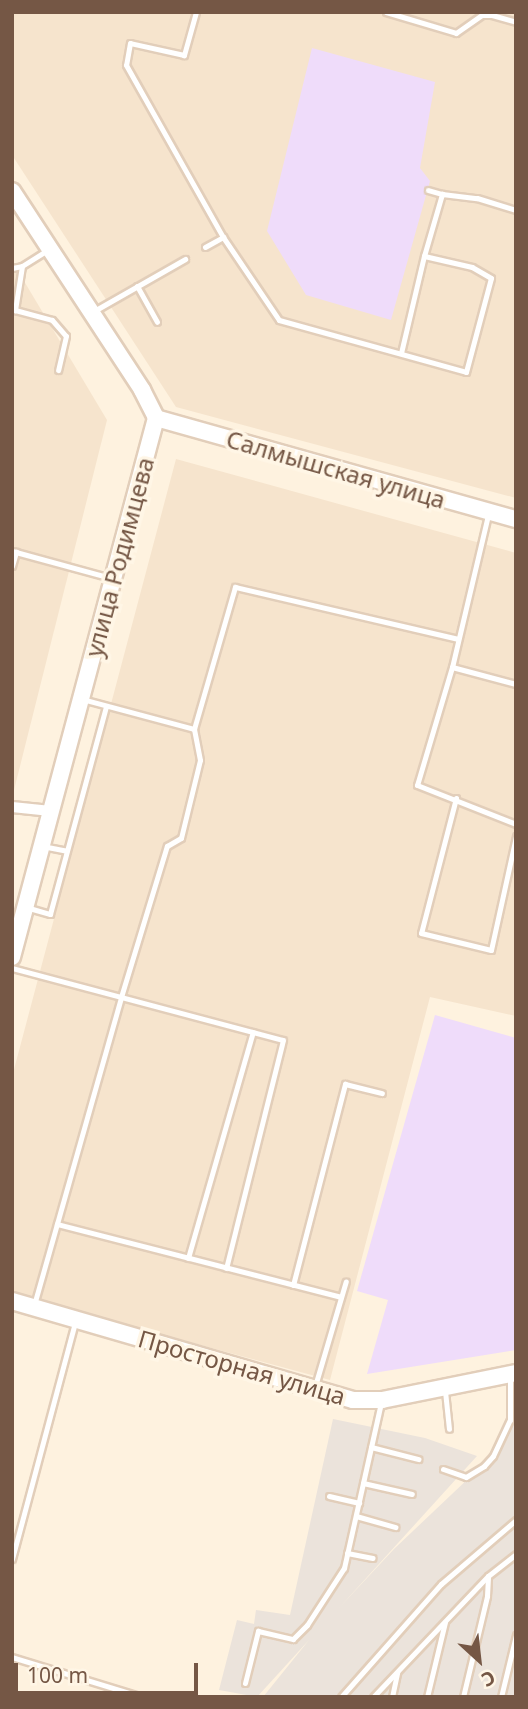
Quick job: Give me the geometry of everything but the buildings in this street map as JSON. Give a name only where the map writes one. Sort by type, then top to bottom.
[{"type":"street","points":[[12,191],[21,211],[50,248],[142,390],[156,418]]},
{"type":"street","name":"Салмышская улица","points":[[156,418],[516,519]]},
{"type":"street","name":"улица Родимцева","points":[[12,957],[156,418]]},
{"type":"street","points":[[12,807],[51,811]]},
{"type":"street","name":"Просторная улица","points":[[12,1301],[353,1400],[382,1400],[513,1373]]},
{"type":"lane","points":[[196,12],[184,55],[130,43],[126,65],[223,237],[279,320],[466,372],[491,278],[472,267],[424,256]]},
{"type":"lane","points":[[386,12],[456,33],[482,15],[516,22]]},
{"type":"lane","points":[[428,190],[477,198],[516,210]]},
{"type":"lane","points":[[401,352],[442,194]]},
{"type":"lane","points":[[205,247],[223,237]]},
{"type":"lane","points":[[12,268],[22,266],[50,248]]},
{"type":"lane","points":[[92,312],[185,259]]},
{"type":"lane","points":[[22,266],[15,310],[52,320],[66,336],[58,370]]},
{"type":"lane","points":[[137,286],[158,322]]},
{"type":"lane","points":[[489,512],[452,667],[417,785],[456,798],[516,824]]},
{"type":"lane","points":[[12,566],[14,552],[113,579]]},
{"type":"lane","points":[[34,1308],[121,997],[167,846],[181,838],[200,760],[194,729],[235,587],[458,639]]},
{"type":"lane","points":[[452,667],[516,684]]},
{"type":"lane","points":[[81,699],[194,729]]},
{"type":"lane","points":[[26,907],[50,914],[106,706]]},
{"type":"lane","points":[[456,798],[421,933],[491,950],[516,836]]},
{"type":"lane","points":[[42,846],[67,851]]},
{"type":"lane","points":[[12,968],[283,1040],[226,1268]]},
{"type":"lane","points":[[188,1258],[253,1032]]},
{"type":"lane","points":[[293,1285],[345,1084],[382,1093]]},
{"type":"lane","points":[[57,1224],[341,1297]]},
{"type":"lane","points":[[314,1389],[346,1281]]},
{"type":"lane","points":[[12,1559],[76,1320]]},
{"type":"lane","points":[[443,1469],[466,1477],[484,1466],[493,1456],[510,1420],[513,1373]]},
{"type":"lane","points":[[445,1388],[449,1429]]},
{"type":"lane","points":[[245,1683],[258,1630],[293,1639],[307,1625],[344,1568],[382,1400]]},
{"type":"lane","points":[[371,1447],[418,1459]]},
{"type":"lane","points":[[363,1483],[412,1494]]},
{"type":"lane","points":[[329,1496],[359,1503]]},
{"type":"lane","points":[[356,1516],[395,1527]]},
{"type":"lane","points":[[341,1697],[441,1584],[516,1520]]},
{"type":"lane","points":[[347,1553],[373,1558]]},
{"type":"lane","points":[[373,1697],[488,1576],[516,1554]]},
{"type":"lane","points":[[463,1697],[487,1596],[488,1576]]},
{"type":"lane","points":[[427,1697],[446,1619]]},
{"type":"lane","points":[[501,1697],[516,1635]]},
{"type":"lane","points":[[12,1657],[142,1697]]},
{"type":"lane","points":[[392,1697],[398,1669]]},
{"type":"shaded area","points":[[12,12],[516,12],[516,498],[176,407],[12,155]]},
{"type":"shaded area","points":[[312,48],[435,82],[420,168],[430,181],[391,320],[306,295],[267,231]]},
{"type":"shaded area","points":[[12,261],[107,420],[12,798]]},
{"type":"shaded area","points":[[176,459],[516,553],[516,1016],[430,997],[330,1380],[12,1294],[12,1077]]},
{"type":"shaded area","points":[[435,1015],[516,1038],[516,1350],[367,1374],[388,1300],[357,1291]]},
{"type":"shaded area","points":[[514,1416],[516,1697],[263,1697],[309,1640],[257,1697],[219,1690],[237,1620],[254,1624],[256,1610],[290,1615],[333,1419],[425,1438],[477,1456],[339,1608],[394,1549],[490,1458]]}]
